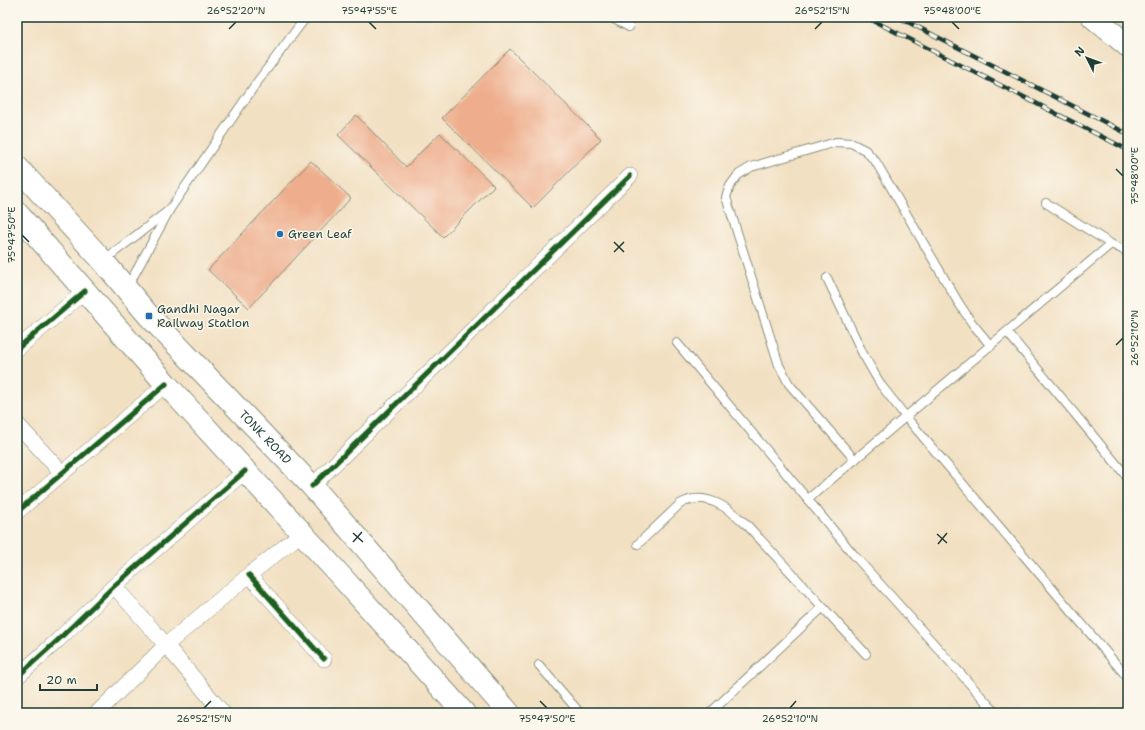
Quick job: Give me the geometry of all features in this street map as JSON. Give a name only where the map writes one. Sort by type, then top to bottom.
[{"type":"main road","points":[[1093,17],[1128,46]]},
{"type":"main road","name":"TONK ROAD","points":[[19,171],[103,261],[149,316],[312,486],[509,713]]},
{"type":"main road","points":[[17,213],[166,384],[464,713]]},
{"type":"street","points":[[312,486],[630,176]]},
{"type":"street","points":[[17,349],[85,291]]},
{"type":"street","points":[[17,512],[166,384]]},
{"type":"street","points":[[17,424],[62,473]]},
{"type":"street","points":[[17,677],[114,586],[245,471]]},
{"type":"street","points":[[97,713],[166,645],[249,575],[302,533]]},
{"type":"street","points":[[249,575],[324,659]]},
{"type":"street","points":[[114,586],[223,713]]},
{"type":"lane","points":[[127,289],[170,209],[255,85],[306,17]]},
{"type":"lane","points":[[610,17],[629,27]]},
{"type":"lane","points":[[855,460],[789,384],[780,365],[726,197],[730,186],[738,175],[751,167],[836,142],[851,142],[865,150],[876,162],[958,302],[972,323],[991,346]]},
{"type":"lane","points":[[1046,203],[1111,244],[1128,252]]},
{"type":"lane","points":[[103,261],[170,209]]},
{"type":"lane","points":[[808,500],[1111,244]]},
{"type":"lane","points":[[827,278],[863,354],[881,385],[906,417],[1128,678]]},
{"type":"lane","points":[[1007,332],[1128,478]]},
{"type":"lane","points":[[677,343],[854,555],[996,713]]},
{"type":"lane","points":[[638,544],[680,504],[686,501],[701,498],[716,502],[732,512],[748,526],[866,654]]},
{"type":"lane","points":[[710,713],[822,608]]},
{"type":"lane","points":[[539,666],[580,713]]},
{"type":"building","points":[[510,49],[601,139],[533,208],[442,118]]},
{"type":"building","points":[[356,115],[406,167],[440,133],[494,186],[443,237],[338,135]]},
{"type":"building","name":"Green Leaf","points":[[311,161],[351,198],[249,308],[208,270]]},
{"type":"railway","points":[[866,17],[1128,150]]},
{"type":"railway","points":[[898,17],[1128,134]]},
{"type":"cycle path","points":[[312,486],[630,176]]},
{"type":"cycle path","points":[[17,349],[85,291]]},
{"type":"cycle path","points":[[17,512],[166,384]]},
{"type":"cycle path","points":[[17,677],[114,586],[245,471]]},
{"type":"cycle path","points":[[249,575],[324,659]]},
{"type":"place","name":"Green Leaf","points":[[280,234]]},
{"type":"place","name":"Gandhi Nagar Railway Station","points":[[149,316]]}]
